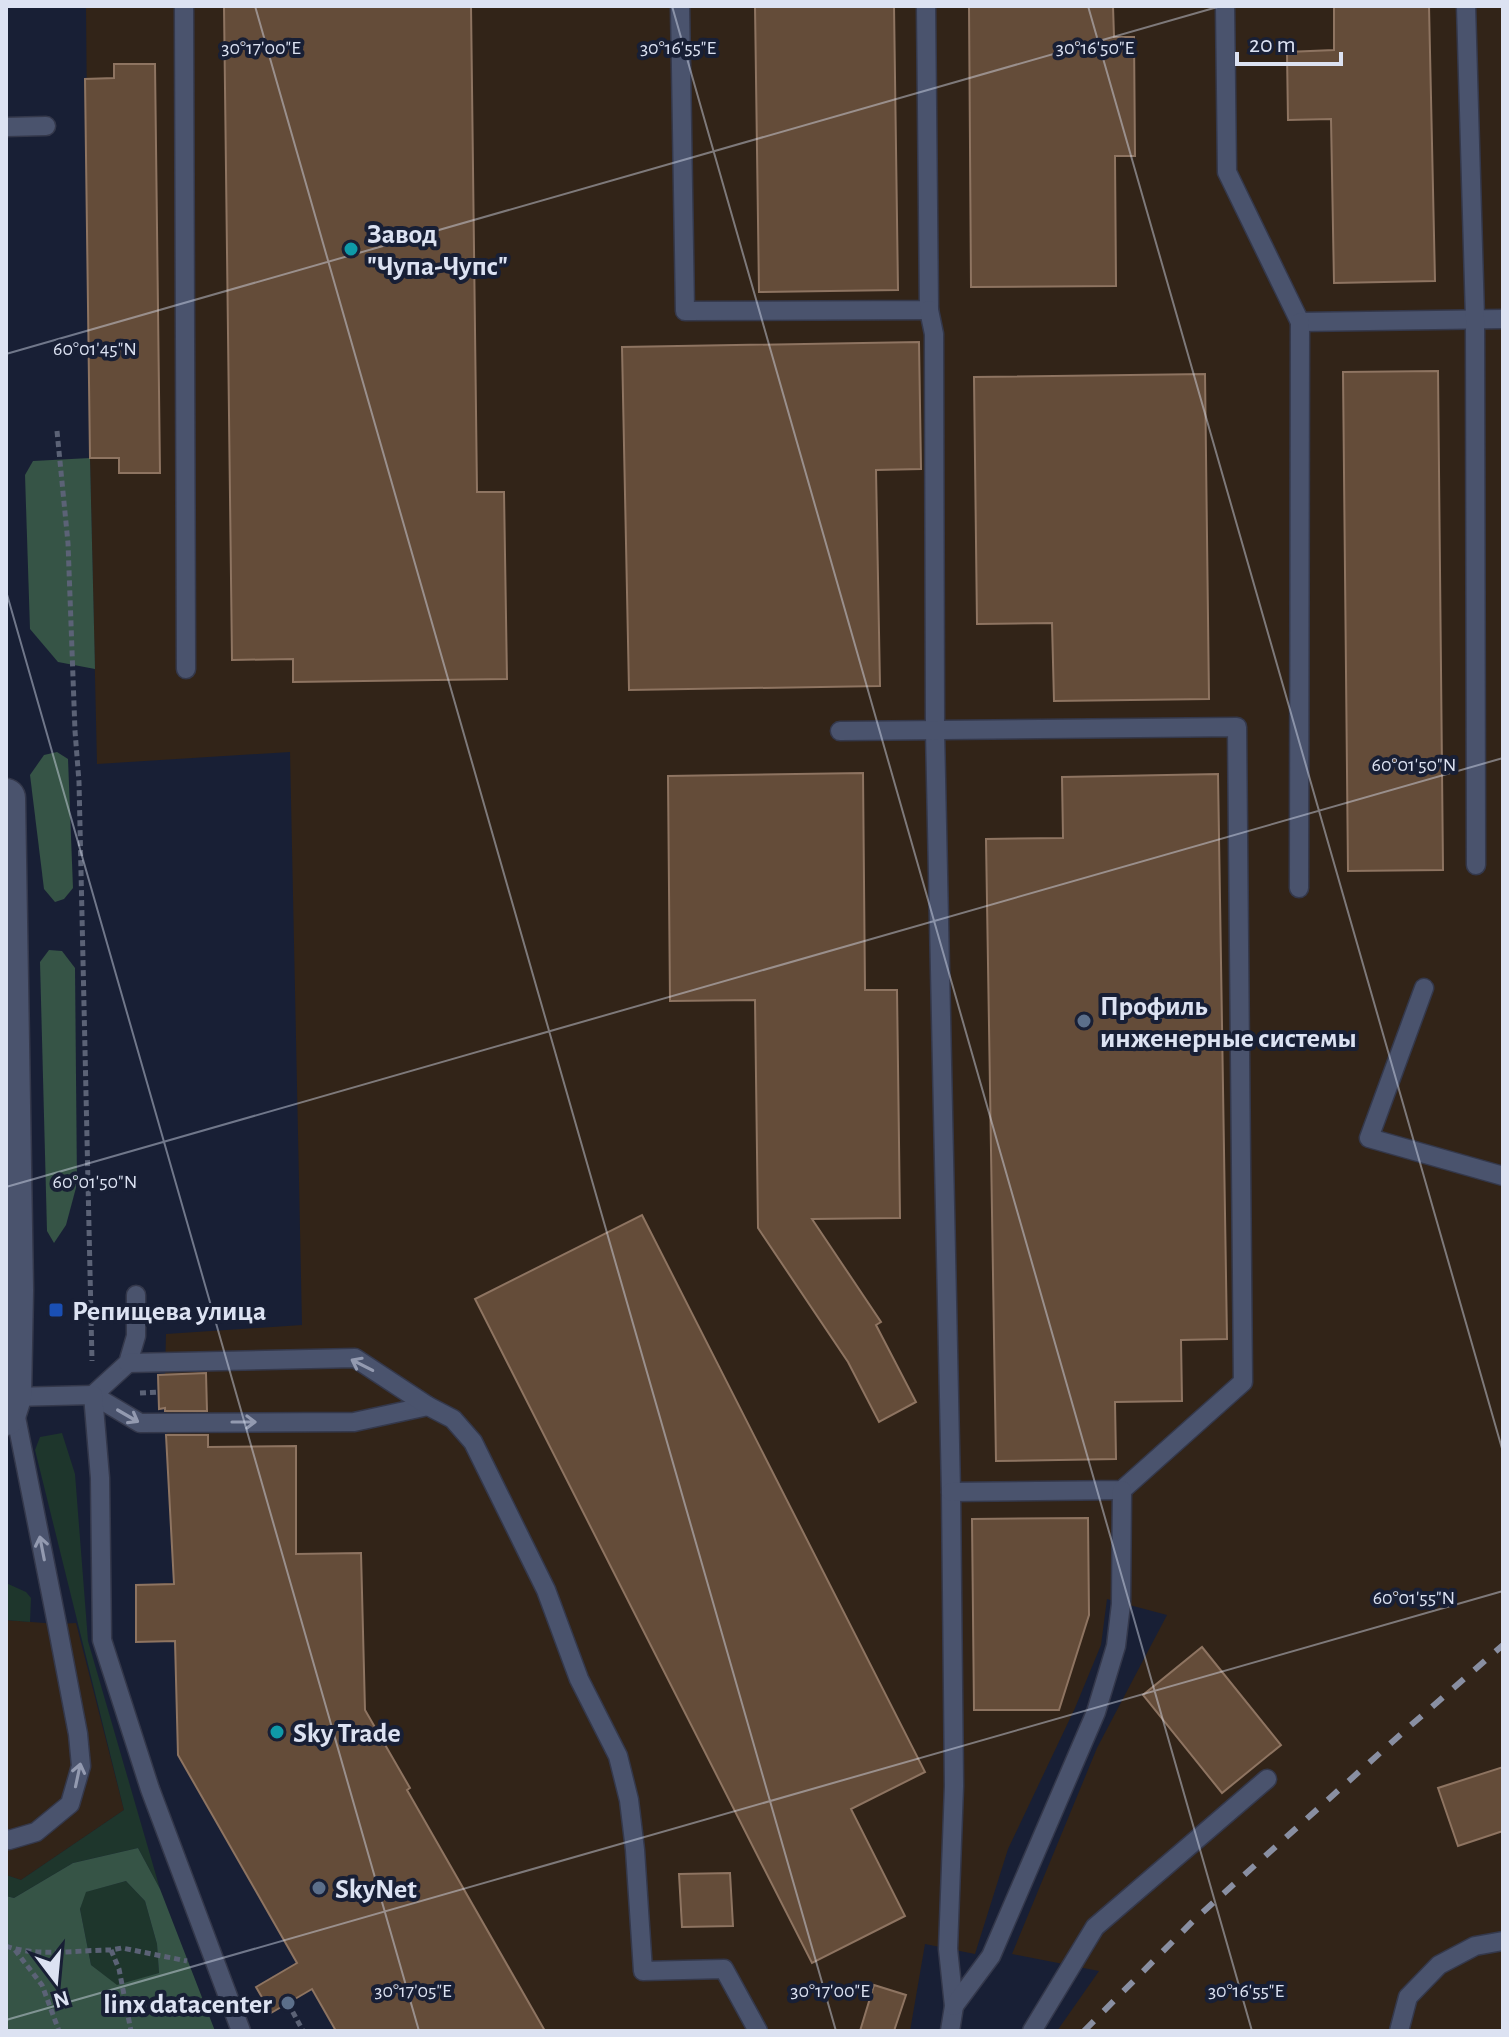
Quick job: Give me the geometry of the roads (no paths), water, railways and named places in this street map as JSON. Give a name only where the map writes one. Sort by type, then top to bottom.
[{"type":"street","points":[[6,798],[14,1290],[9,1406]]},
{"type":"lane","points":[[184,6],[186,669]]},
{"type":"lane","points":[[680,6],[685,311],[929,310]]},
{"type":"lane","points":[[926,6],[929,310],[934,334],[935,731],[951,1492],[954,1786],[948,1949],[954,2006],[950,2031]]},
{"type":"lane","points":[[1225,6],[1227,172],[1300,322],[1299,888]]},
{"type":"lane","points":[[1466,6],[1475,318],[1476,865]]},
{"type":"lane","points":[[6,127],[46,126]]},
{"type":"lane","points":[[1300,322],[1503,319]]},
{"type":"lane","points":[[840,731],[1237,727],[1243,1382],[1122,1490],[951,1492]]},
{"type":"lane","points":[[1424,988],[1369,1138],[1503,1176]]},
{"type":"lane","points":[[6,1839],[36,1832],[70,1804],[81,1766],[60,1640],[9,1406],[93,1395],[128,1363],[136,1336],[136,1295]]},
{"type":"lane","points":[[128,1363],[355,1358],[453,1419],[473,1442],[546,1590],[579,1679],[618,1756],[629,1800],[635,1850],[643,1971],[724,1969],[758,2031]]},
{"type":"lane","points":[[93,1395],[140,1423],[354,1422],[428,1406]]},
{"type":"lane","points":[[93,1395],[100,1478],[102,1640],[150,1789],[241,2031]]},
{"type":"lane","points":[[954,2006],[991,1956],[1096,1712],[1118,1632],[1122,1490]]},
{"type":"lane","points":[[1032,2031],[1095,1927],[1267,1779]]},
{"type":"lane","points":[[1397,2030],[1408,1997],[1439,1965],[1475,1946],[1503,1941]]},
{"type":"railway","points":[[1084,2031],[1194,1920],[1503,1645]]},
{"type":"place","name":"Завод \"Чупа-Чупс\"","points":[[351,249]]},
{"type":"place","name":"Профиль инженерные системы","points":[[1084,1021]]},
{"type":"place","name":"Репищева улица","points":[[56,1310]]},
{"type":"place","name":"Sky Trade","points":[[277,1732]]},
{"type":"place","name":"SkyNet","points":[[319,1888]]},
{"type":"place","name":"linx datacenter","points":[[288,2003]]}]
